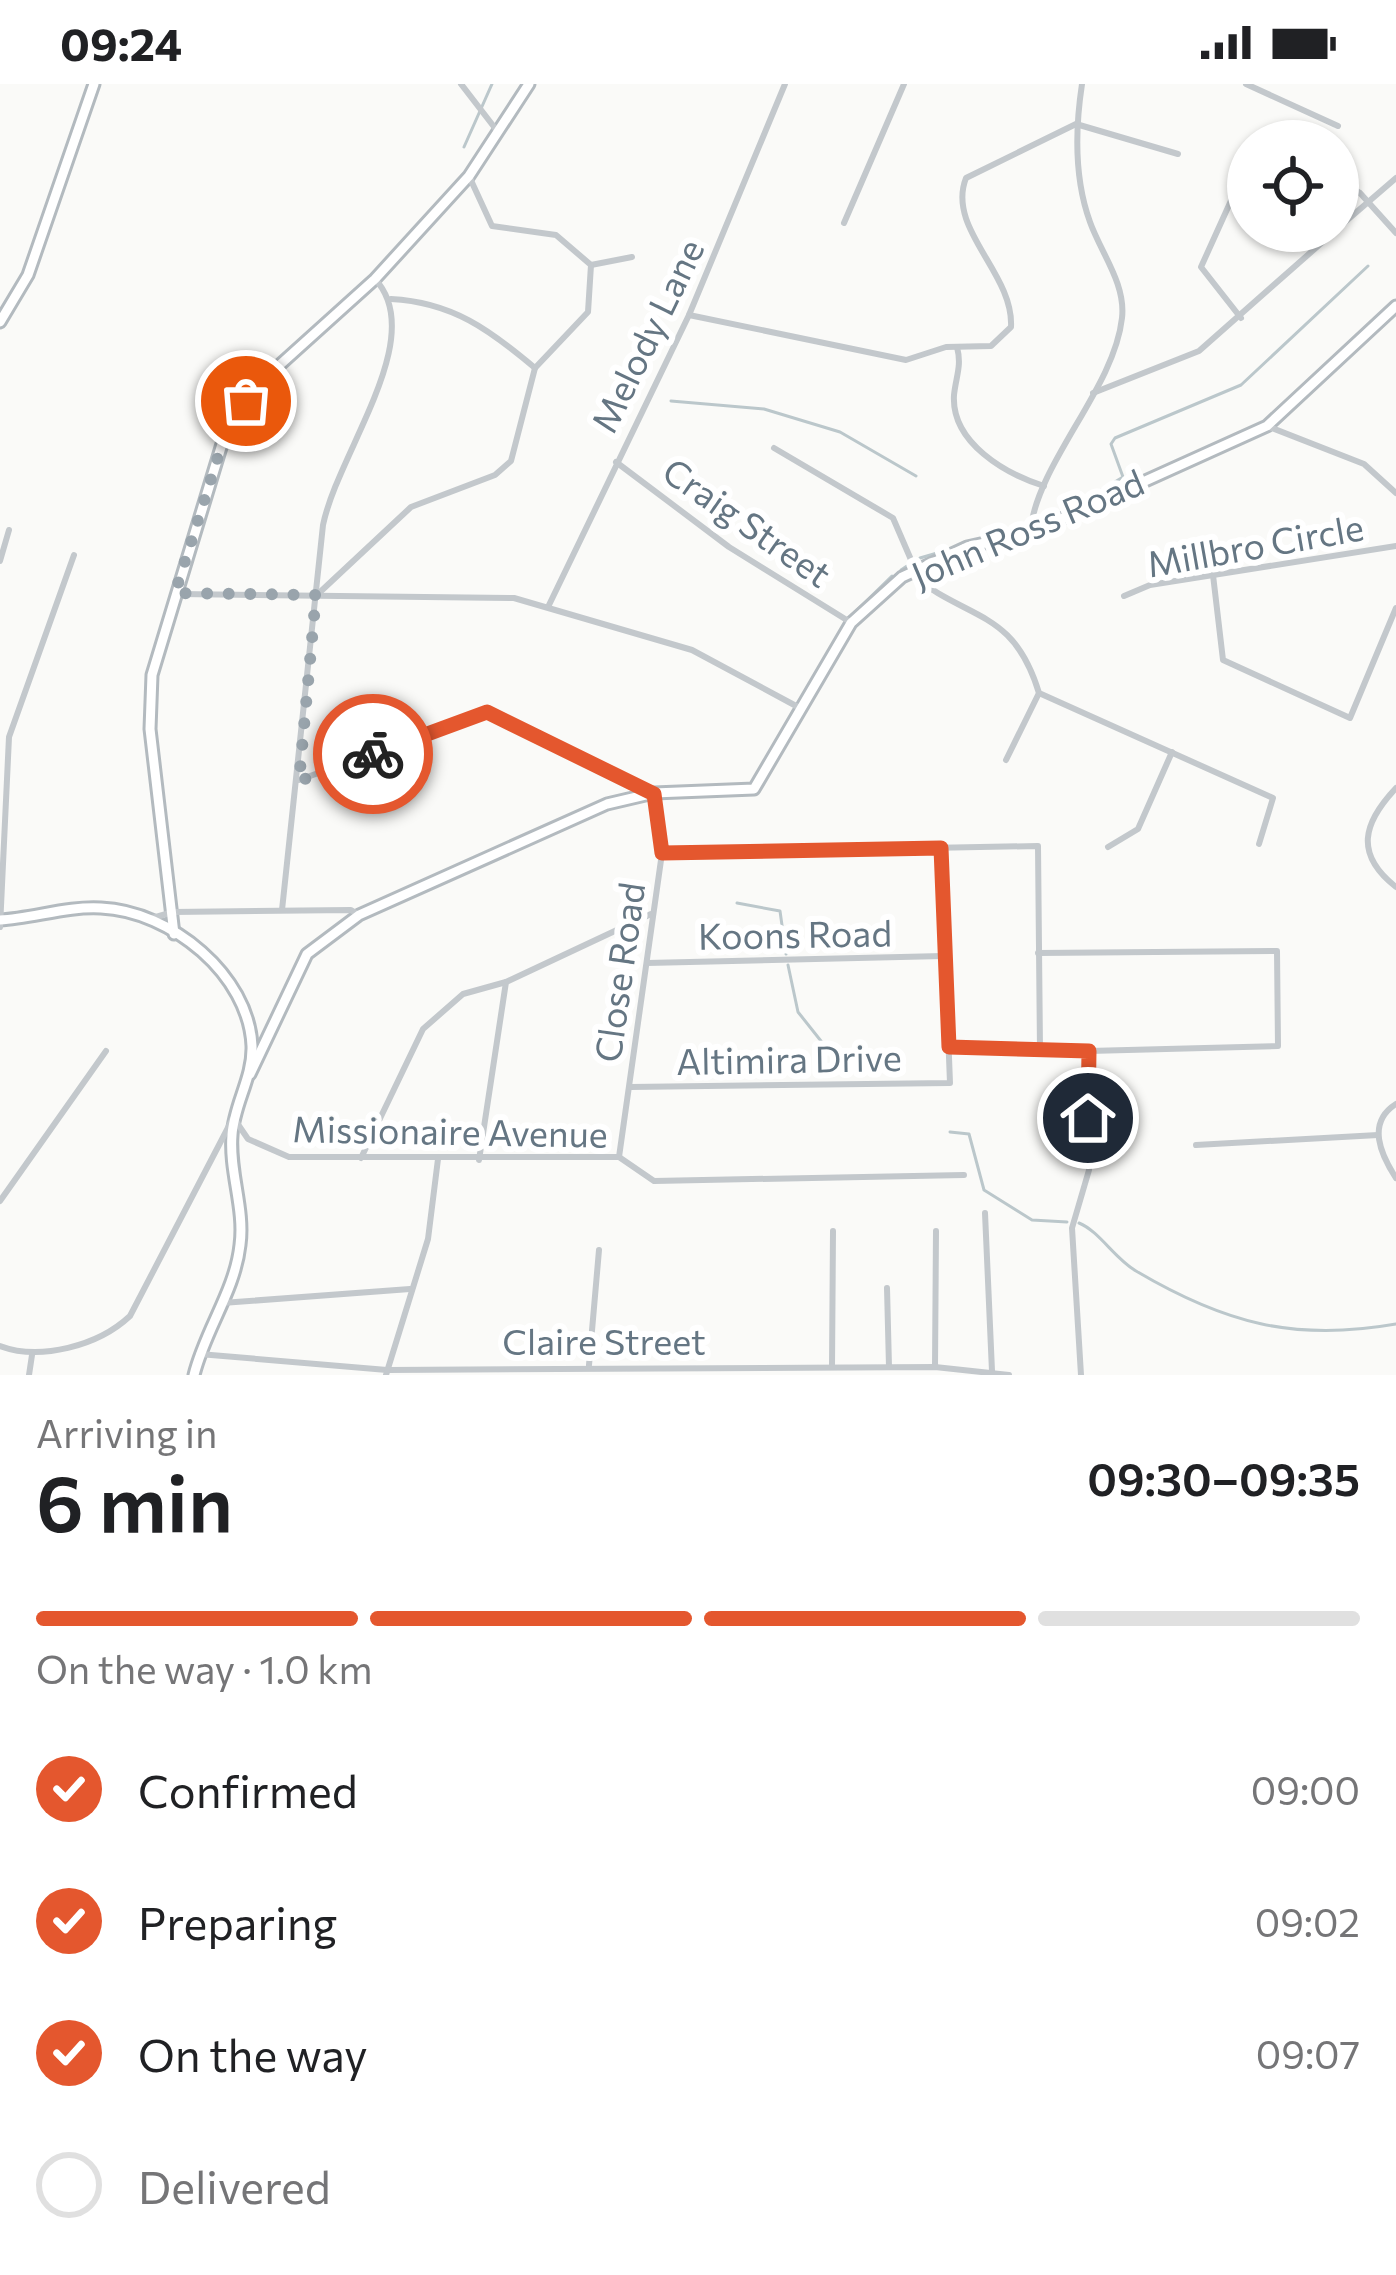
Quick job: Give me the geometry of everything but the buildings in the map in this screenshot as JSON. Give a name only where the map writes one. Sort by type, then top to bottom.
[{"type":"street","points":[[0,322],[28,275],[94,84]]},
{"type":"street","points":[[461,84],[498,132]]},
{"type":"street","points":[[174,934],[150,700],[157,652],[234,418],[263,380],[375,279],[469,176],[529,84]]},
{"type":"street","name":"Melody Lane","points":[[549,607],[689,315],[785,84]]},
{"type":"street","points":[[844,223],[904,84]]},
{"type":"street","points":[[1030,533],[1044,486],[1093,393],[1123,313],[1082,193],[1076,124],[1082,84]]},
{"type":"street","points":[[1246,84],[1325,120]]},
{"type":"street","points":[[689,315],[906,360],[956,347],[991,346],[1011,327],[1012,309],[1000,276],[961,204],[966,178],[1076,124],[1178,154]]},
{"type":"street","points":[[316,595],[411,507],[504,468],[516,449],[536,368],[581,326],[592,300],[591,265],[556,235],[491,226],[469,176]]},
{"type":"street","points":[[1359,209],[1396,178]]},
{"type":"street","points":[[1359,196],[1396,233]]},
{"type":"street","points":[[1227,209],[1201,267],[1241,318]]},
{"type":"street","points":[[1093,393],[1199,351],[1312,252]]},
{"type":"street","points":[[591,265],[632,257]]},
{"type":"street","points":[[282,910],[330,491],[392,354],[392,299],[375,279]]},
{"type":"street","points":[[392,299],[420,300],[466,316],[536,368]]},
{"type":"street","name":"John Ross Road","points":[[194,1375],[241,1240],[231,1169],[234,1117],[308,954],[359,915],[607,804],[654,794],[754,789],[851,623],[912,571],[967,547],[1030,533],[1268,426],[1396,307]]},
{"type":"street","points":[[956,347],[962,364],[953,399],[964,429],[1005,473],[1044,486]]},
{"type":"street","points":[[1268,426],[1364,464],[1396,493]]},
{"type":"street","points":[[774,448],[892,518],[912,571],[1004,628],[1024,651],[1039,693],[1006,760]]},
{"type":"street","name":"Craig Street","points":[[616,462],[729,548],[851,623]]},
{"type":"street","points":[[0,561],[8,530]]},
{"type":"street","name":"Millbro Circle","points":[[1124,596],[1150,585],[1396,546]]},
{"type":"street","points":[[74,555],[8,737],[1,922],[101,908],[146,920],[174,934],[221,970],[238,992],[250,1030],[250,1074]]},
{"type":"street","points":[[1213,575],[1223,660],[1350,718],[1396,608]]},
{"type":"street","points":[[175,593],[494,597],[549,607],[692,650],[798,707]]},
{"type":"street","points":[[1039,693],[1273,798],[1259,844]]},
{"type":"street","points":[[299,781],[487,712],[654,794]]},
{"type":"street","points":[[1108,848],[1138,829],[1172,752]]},
{"type":"street","points":[[1396,788],[1369,819],[1366,841],[1368,856],[1396,887]]},
{"type":"street","name":"Close Road","points":[[619,1157],[662,853],[654,794]]},
{"type":"street","points":[[662,853],[1038,846],[1040,1050]]},
{"type":"street","points":[[941,848],[949,1047]]},
{"type":"street","points":[[146,920],[173,912],[351,910],[359,915]]},
{"type":"street","points":[[361,1159],[423,1029],[463,994],[506,982],[651,914]]},
{"type":"street","name":"Altimira Drive","points":[[630,1087],[950,1083],[949,1047],[1089,1051],[1278,1046],[1277,951],[1038,953]]},
{"type":"street","name":"Koons Road","points":[[647,963],[945,956]]},
{"type":"street","points":[[479,1160],[506,982]]},
{"type":"street","points":[[1081,1375],[1072,1259],[1076,1213],[1090,1170],[1089,1051]]},
{"type":"street","points":[[0,1201],[106,1052]]},
{"type":"street","points":[[1396,1103],[1387,1109],[1378,1135],[1380,1152],[1396,1178]]},
{"type":"street","points":[[0,1346],[32,1355],[107,1332],[130,1316],[234,1117]]},
{"type":"street","name":"Missionaire Avenue","points":[[234,1117],[238,1131],[277,1154],[361,1159],[619,1157],[654,1181],[964,1175]]},
{"type":"street","points":[[1196,1145],[1378,1135]]},
{"type":"street","points":[[386,1372],[428,1239],[438,1159]]},
{"type":"street","points":[[985,1213],[992,1373]]},
{"type":"street","points":[[832,1367],[833,1231]]},
{"type":"street","points":[[935,1367],[937,1231]]},
{"type":"street","points":[[589,1365],[599,1250]]},
{"type":"street","points":[[222,1303],[411,1288]]},
{"type":"street","points":[[887,1288],[889,1367]]},
{"type":"street","name":"Claire Street","points":[[199,1354],[386,1372],[589,1365],[750,1371],[935,1367],[1009,1375]]},
{"type":"street","points":[[29,1375],[32,1355]]},
{"type":"waterway","points":[[464,147],[492,84]]},
{"type":"waterway","points":[[1064,513],[1123,477],[1111,444],[1115,438],[1241,385],[1368,266]]},
{"type":"waterway","points":[[671,401],[764,409],[840,432],[916,476]]},
{"type":"waterway","points":[[920,558],[1006,533]]},
{"type":"waterway","points":[[901,570],[907,566]]},
{"type":"waterway","points":[[853,614],[892,576]]},
{"type":"waterway","points":[[737,903],[780,911],[786,954]]},
{"type":"waterway","points":[[788,965],[798,1012],[821,1041]]},
{"type":"waterway","points":[[950,1132],[969,1134],[984,1190],[1032,1220],[1067,1222]]},
{"type":"waterway","points":[[1079,1223],[1136,1271],[1230,1315],[1261,1324],[1325,1331],[1396,1324]]},
{"type":"way so far","points":[[246,401],[222,444],[175,593],[316,595],[299,781],[373,754]]},
{"type":"route","points":[[373,754],[487,712],[654,794],[662,853],[941,848],[949,1047],[1089,1051],[1088,1118]]}]
